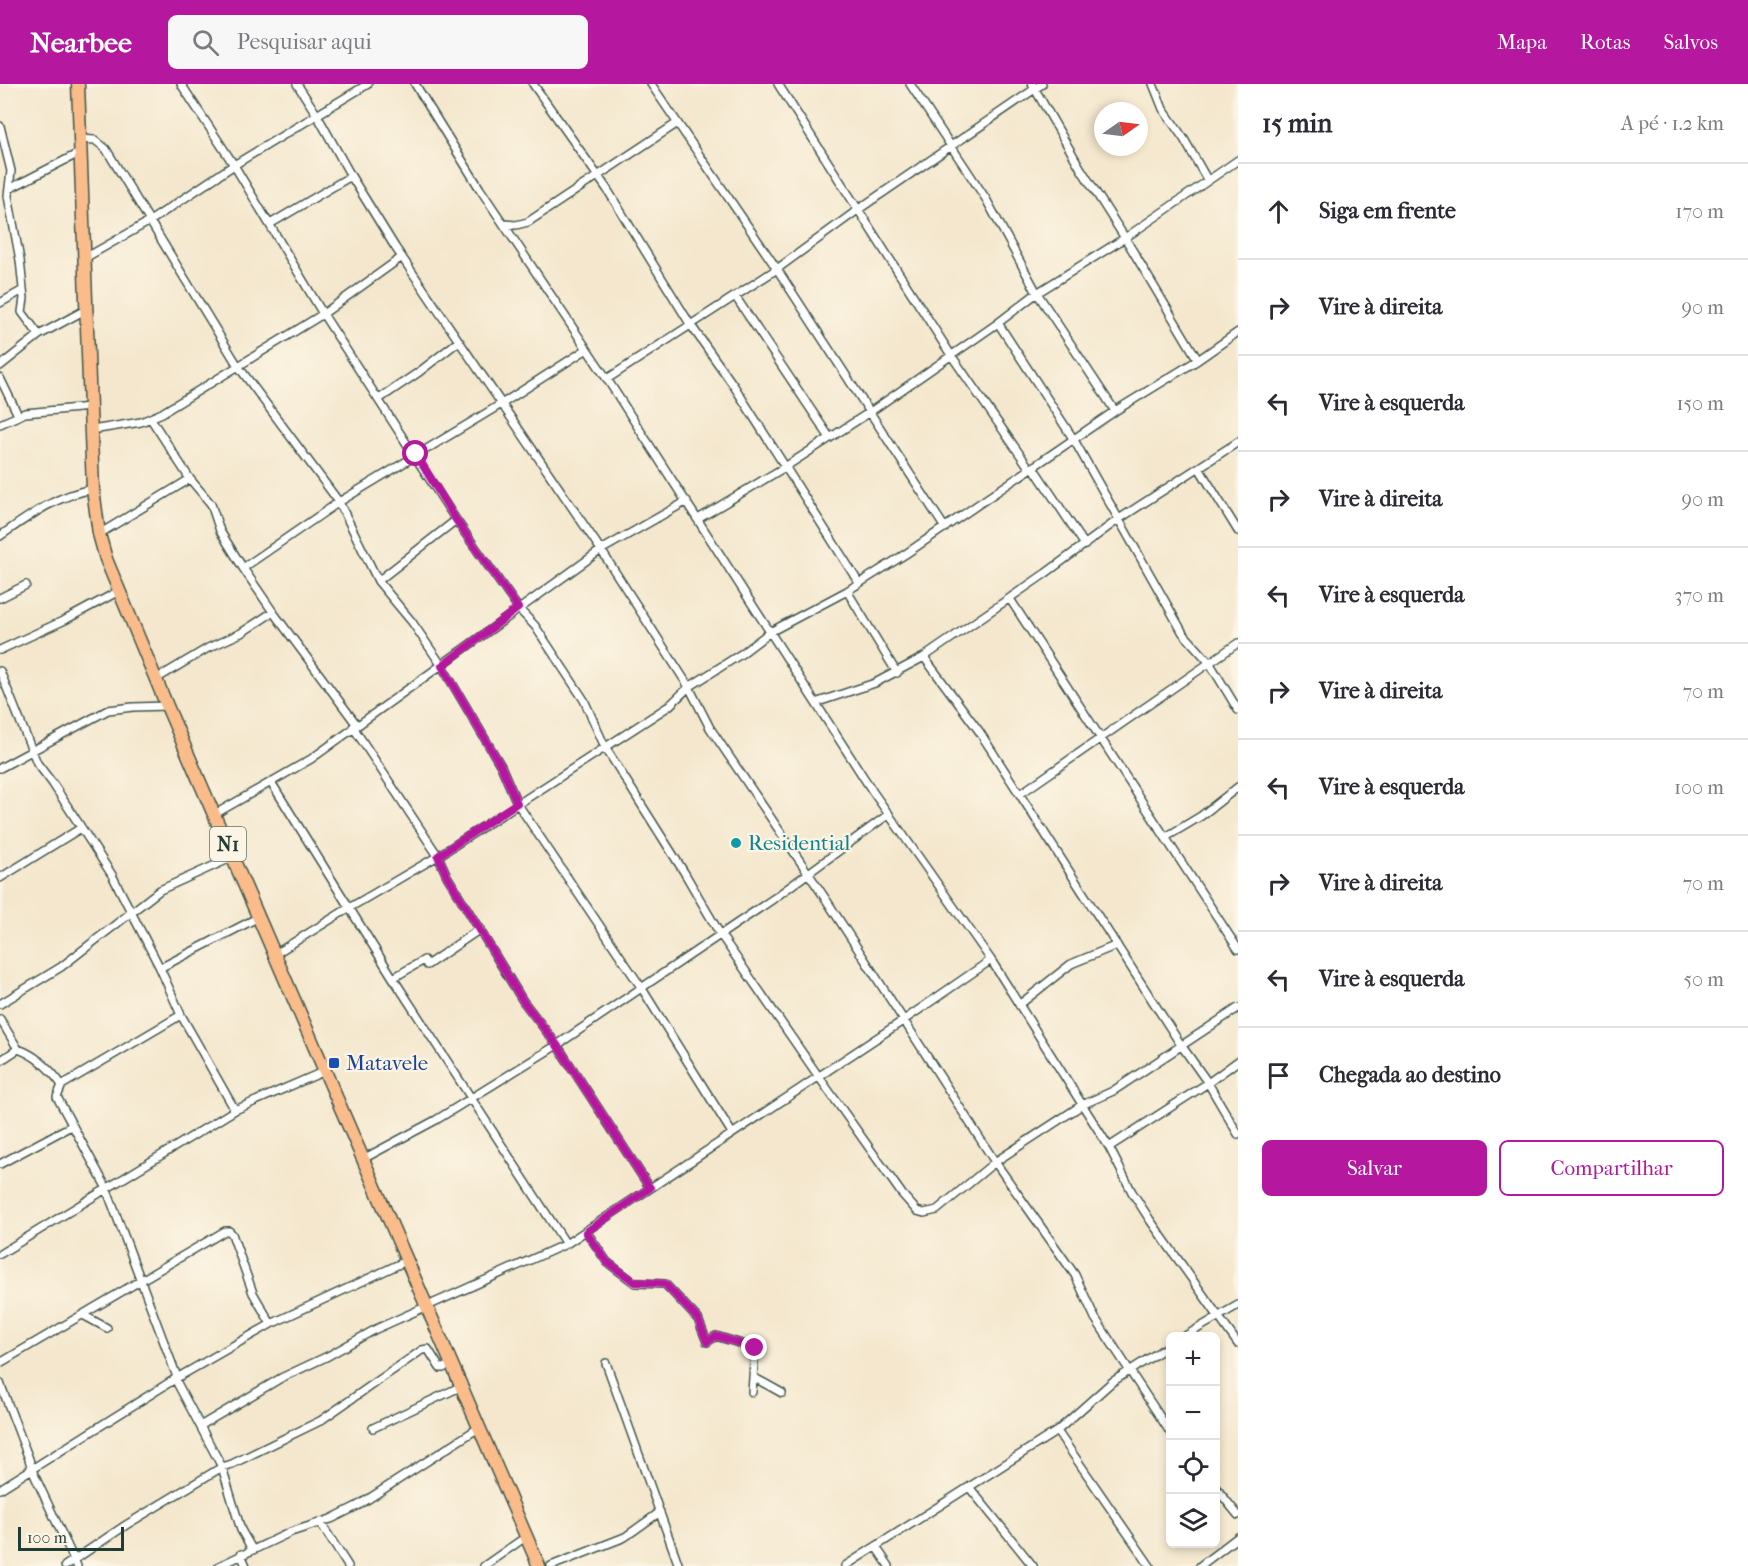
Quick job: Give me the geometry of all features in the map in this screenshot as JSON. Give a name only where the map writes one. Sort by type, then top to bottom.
[{"type":"highway","name":"N1","points":[[78,84],[93,489],[99,534],[119,591],[167,706],[539,1566]]},
{"type":"street","points":[[182,84],[234,165],[323,314],[416,454],[456,520],[518,608],[535,626],[584,700],[605,747],[684,872],[720,934],[902,1194],[917,1211],[924,1213],[937,1210],[995,1162],[1082,1105],[1113,1091],[1238,1008]]},
{"type":"street","points":[[297,84],[402,257],[601,550],[689,687],[710,728],[808,873],[995,1162],[1075,1275],[1095,1318],[1166,1426]]},
{"type":"street","points":[[85,258],[150,221],[234,165],[368,84]]},
{"type":"street","points":[[415,84],[889,814],[991,960],[1109,1146],[1144,1211],[1238,1344]]},
{"type":"street","points":[[533,84],[613,198],[690,324],[734,386],[859,583]]},
{"type":"street","points":[[651,84],[676,124],[777,268],[945,528]]},
{"type":"street","points":[[778,84],[860,209],[951,355],[1085,545]]},
{"type":"street","points":[[910,84],[953,146],[995,213],[1037,293],[1115,411]]},
{"type":"street","points":[[1153,84],[1163,109],[1184,139],[1208,181]]},
{"type":"street","points":[[607,379],[644,357],[690,324],[777,268],[1037,86],[1081,169],[1198,360]]},
{"type":"street","points":[[504,224],[516,225],[528,222],[676,124]]},
{"type":"street","points":[[0,126],[1,138],[11,171],[8,193],[23,290],[22,312],[39,335]]},
{"type":"street","points":[[0,200],[81,146],[100,142],[238,366],[339,502],[378,581],[412,622],[442,666],[501,766],[517,803],[641,987],[732,1133]]},
{"type":"street","points":[[698,519],[785,467],[870,412],[1037,293],[1125,238],[1238,160]]},
{"type":"street","points":[[270,224],[351,176]]},
{"type":"street","points":[[92,430],[151,418],[323,314],[402,257]]},
{"type":"street","points":[[0,303],[23,290]]},
{"type":"street","points":[[735,296],[830,438]]},
{"type":"street","points":[[0,366],[39,335],[87,309]]},
{"type":"street","points":[[998,323],[1074,440],[1183,633],[1209,662],[1238,710]]},
{"type":"street","points":[[275,954],[438,856],[669,706],[689,687],[741,654],[770,632],[847,591],[945,528],[1115,411],[1198,360],[1238,332]]},
{"type":"street","points":[[379,399],[459,341]]},
{"type":"street","points":[[243,568],[339,502],[503,403],[587,349]]},
{"type":"street","points":[[0,378],[18,415]]},
{"type":"street","points":[[0,424],[18,415],[90,406]]},
{"type":"street","points":[[151,418],[190,479],[211,504],[220,531],[243,568],[355,726],[438,856],[447,876],[523,1001],[557,1045],[650,1188]]},
{"type":"street","points":[[818,702],[875,683],[924,657],[1010,599],[1119,519],[1238,442]]},
{"type":"street","points":[[1199,468],[1238,531]]},
{"type":"street","points":[[99,534],[190,479]]},
{"type":"street","points":[[0,536],[52,501],[93,489]]},
{"type":"street","points":[[215,814],[311,759],[601,550],[687,501]]},
{"type":"street","points":[[378,581],[456,520]]},
{"type":"street","points":[[0,598],[26,585]]},
{"type":"street","points":[[0,650],[66,620],[119,591]]},
{"type":"street","points":[[847,591],[897,673]]},
{"type":"street","points":[[1010,599],[1238,949]]},
{"type":"street","points":[[156,679],[208,648],[241,633],[273,612]]},
{"type":"street","points":[[1020,794],[1238,643]]},
{"type":"street","points":[[924,657],[979,731],[1181,1045],[1208,1083],[1238,1134]]},
{"type":"street","points":[[0,671],[31,752],[112,875],[130,914],[160,968],[181,1015],[235,1110]]},
{"type":"street","points":[[0,768],[108,710],[167,706]]},
{"type":"street","points":[[271,782],[393,978],[566,1244]]},
{"type":"street","points":[[1166,837],[1201,816],[1238,787]]},
{"type":"street","points":[[363,1159],[472,1098],[557,1045],[808,873],[889,814]]},
{"type":"street","points":[[0,878],[81,828]]},
{"type":"street","points":[[0,1004],[61,967],[160,890],[233,857]]},
{"type":"street","points":[[160,968],[259,917]]},
{"type":"street","points":[[393,978],[424,960],[427,964],[480,929]]},
{"type":"street","points":[[1019,1005],[1071,963],[1118,945]]},
{"type":"street","points":[[200,1425],[281,1378],[376,1329],[566,1244],[991,960]]},
{"type":"street","points":[[1015,998],[1028,998]]},
{"type":"street","points":[[181,1015],[62,1085],[57,1097],[106,1189],[176,1378],[222,1467],[241,1530],[252,1549]]},
{"type":"street","points":[[0,1019],[18,1049],[26,1052],[47,1068],[62,1085]]},
{"type":"street","points":[[0,1061],[18,1049]]},
{"type":"street","points":[[1109,1146],[1208,1083],[1238,1061]]},
{"type":"street","points":[[0,1254],[235,1110],[325,1071]]},
{"type":"street","points":[[0,1164],[72,1126]]},
{"type":"street","points":[[0,1363],[225,1231],[229,1231],[253,1293],[271,1324]]},
{"type":"street","points":[[586,1232],[607,1262],[635,1282],[665,1284],[698,1319],[707,1342],[716,1336],[755,1348],[752,1392]]},
{"type":"street","points":[[0,1489],[176,1378],[271,1324],[408,1260]]},
{"type":"street","points":[[1192,1332],[1238,1305]]},
{"type":"street","points":[[83,1315],[107,1328]]},
{"type":"street","points":[[846,1566],[1057,1431],[1112,1382],[1166,1348]]},
{"type":"street","points":[[65,1566],[75,1562],[222,1467],[320,1421],[422,1350],[428,1349],[440,1368],[452,1364]]},
{"type":"street","points":[[606,1363],[679,1566]]},
{"type":"street","points":[[753,1377],[782,1393]]},
{"type":"street","points":[[0,1383],[32,1470],[75,1562]]},
{"type":"street","points":[[373,1428],[462,1386]]},
{"type":"street","points":[[219,1566],[291,1532],[331,1519],[359,1504],[480,1427]]},
{"type":"street","points":[[1057,1431],[1150,1566]]},
{"type":"street","points":[[969,1487],[1033,1566]]},
{"type":"street","points":[[1220,1494],[1238,1515]]},
{"type":"street","points":[[551,1566],[625,1537],[660,1512]]},
{"type":"street","points":[[320,1522],[348,1566]]},
{"type":"street","points":[[484,1566],[527,1536]]},
{"type":"street","points":[[1200,1566],[1238,1537]]},
{"type":"street","points":[[876,1547],[889,1566]]},
{"type":"street","points":[[241,1554],[246,1566]]},
{"type":"place","name":"Residential","points":[[736,843]]},
{"type":"place","name":"Matavele","points":[[334,1063]]},
{"type":"route","points":[[416,454],[456,520],[518,608],[442,666],[501,766],[517,803],[438,856],[447,876],[523,1001],[557,1045],[650,1188],[586,1232],[607,1262],[635,1282],[665,1284],[698,1319],[707,1342],[716,1336],[755,1348]]}]
